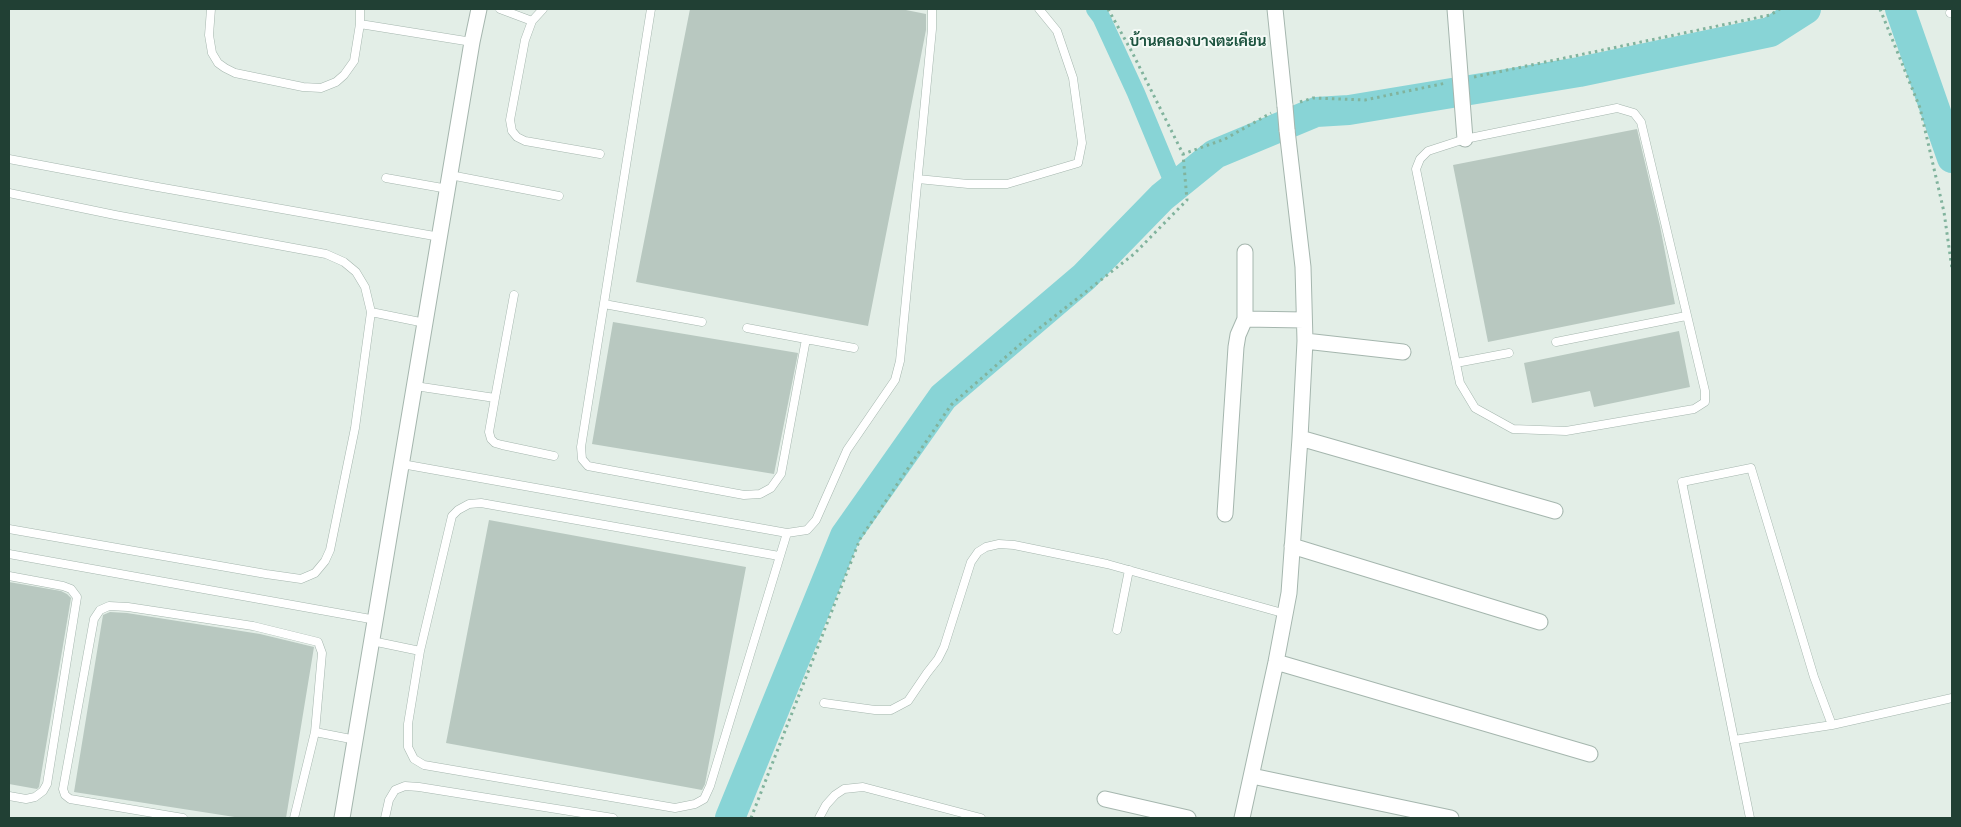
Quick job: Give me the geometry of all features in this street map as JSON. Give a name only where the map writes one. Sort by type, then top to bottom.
[{"type":"street","points":[[342,818],[479,9]]},
{"type":"street","points":[[1242,818],[1289,593],[1305,341],[1303,267],[1275,9]]},
{"type":"street","points":[[1455,9],[1465,139]]},
{"type":"street","points":[[1225,514],[1236,347],[1238,335],[1245,319],[1245,252]]},
{"type":"street","points":[[1245,319],[1304,320]]},
{"type":"street","points":[[1305,341],[1403,352]]},
{"type":"street","points":[[1300,438],[1555,511]]},
{"type":"street","points":[[1292,546],[1540,622]]},
{"type":"street","points":[[1276,662],[1590,754]]},
{"type":"street","points":[[1252,776],[1452,818]]},
{"type":"street","points":[[1105,799],[1188,818]]},
{"type":"lane","points":[[211,9],[209,35],[212,53],[218,63],[235,73],[303,87],[321,88],[336,82],[344,75],[354,61],[360,24],[360,9]]},
{"type":"lane","points":[[500,9],[532,21]]},
{"type":"lane","points":[[543,9],[532,21],[525,40],[510,120],[512,131],[517,138],[525,141],[600,154]]},
{"type":"lane","points":[[651,9],[581,448],[582,459],[588,466],[744,495],[760,494],[771,488],[781,474],[806,340]]},
{"type":"lane","points":[[402,464],[787,533],[807,530],[816,520],[847,450],[895,380],[900,361],[932,29],[932,9]]},
{"type":"lane","points":[[918,179],[968,184],[1007,184],[1078,163],[1082,143],[1073,78],[1057,31],[1039,9]]},
{"type":"lane","points":[[360,24],[472,42]]},
{"type":"lane","points":[[1617,108],[1634,113],[1641,122],[1705,391],[1705,402],[1694,409],[1566,431],[1513,429],[1475,408],[1460,383],[1416,169],[1420,159],[1428,151],[1465,139],[1617,108]]},
{"type":"lane","points":[[9,159],[440,237]]},
{"type":"lane","points":[[386,178],[449,182],[559,196]]},
{"type":"lane","points":[[9,193],[115,215],[326,254],[344,262],[356,272],[365,287],[371,312],[355,428],[330,550],[325,561],[315,573],[301,579],[266,574],[9,529]]},
{"type":"lane","points":[[514,295],[489,432],[491,439],[495,443],[554,456]]},
{"type":"lane","points":[[604,304],[702,322]]},
{"type":"lane","points":[[371,312],[425,323]]},
{"type":"lane","points":[[1556,342],[1686,316]]},
{"type":"lane","points":[[747,328],[854,348]]},
{"type":"lane","points":[[1456,362],[1509,352]]},
{"type":"lane","points":[[415,386],[495,398]]},
{"type":"lane","points":[[1750,818],[1682,482],[1751,468],[1814,677],[1832,725]]},
{"type":"lane","points":[[780,556],[481,504],[469,504],[458,510],[452,516],[420,651],[408,724],[408,747],[414,759],[424,765],[675,808],[695,804],[704,799],[710,786],[780,556],[787,533]]},
{"type":"lane","points":[[824,703],[875,710],[891,710],[908,701],[926,672],[938,659],[944,647],[971,562],[978,552],[986,547],[998,544],[1014,545],[1107,564],[1286,614]]},
{"type":"lane","points":[[9,554],[376,620]]},
{"type":"lane","points":[[1118,630],[1129,570]]},
{"type":"lane","points":[[9,576],[64,586],[72,589],[76,597],[47,784],[35,797],[26,799],[9,796]]},
{"type":"lane","points":[[183,818],[70,799],[65,795],[63,789],[94,619],[100,610],[109,606],[128,607],[252,626],[318,642],[322,653],[315,732],[294,818]]},
{"type":"lane","points":[[372,641],[420,651]]},
{"type":"lane","points":[[1734,740],[1832,725],[1952,698]]},
{"type":"lane","points":[[315,732],[356,740]]},
{"type":"lane","points":[[385,818],[388,800],[395,790],[405,786],[613,818]]},
{"type":"lane","points":[[819,818],[826,805],[835,795],[844,790],[863,787],[981,818]]},
{"type":"path","points":[[751,818],[860,540],[951,405],[1032,334],[1134,254],[1187,200],[1183,154],[1132,52],[1108,9]]},
{"type":"path","points":[[1183,154],[1225,139],[1285,107],[1313,98],[1365,100],[1770,15],[1780,9]]},
{"type":"path","points":[[1880,9],[1920,108],[1944,212],[1952,269]]},
{"type":"building","points":[[690,9],[901,9],[926,14],[926,30],[868,326],[636,282]]},
{"type":"building","points":[[1637,129],[1660,226],[1675,304],[1488,342],[1453,165]]},
{"type":"building","points":[[613,322],[798,353],[774,474],[592,444]]},
{"type":"building","points":[[1679,331],[1690,387],[1594,407],[1590,391],[1532,403],[1524,363]]},
{"type":"building","points":[[489,520],[746,567],[705,784],[702,790],[446,743]]},
{"type":"building","points":[[9,582],[61,591],[71,598],[39,787],[37,789],[9,784]]},
{"type":"building","points":[[110,612],[260,634],[314,647],[286,818],[241,818],[74,792],[103,615]]},
{"type":"waterway","points":[[1095,9],[1101,17],[1136,93],[1175,187]]},
{"type":"waterway","points":[[730,818],[845,536],[943,397],[1084,277],[1162,197],[1215,154],[1316,112],[1349,110],[1579,72],[1770,32],[1806,9]]},
{"type":"waterway","points":[[1900,9],[1952,158]]},
{"type":"district","name":"บ้านคลองบางตะเคียน","points":[[1198,42]]}]
